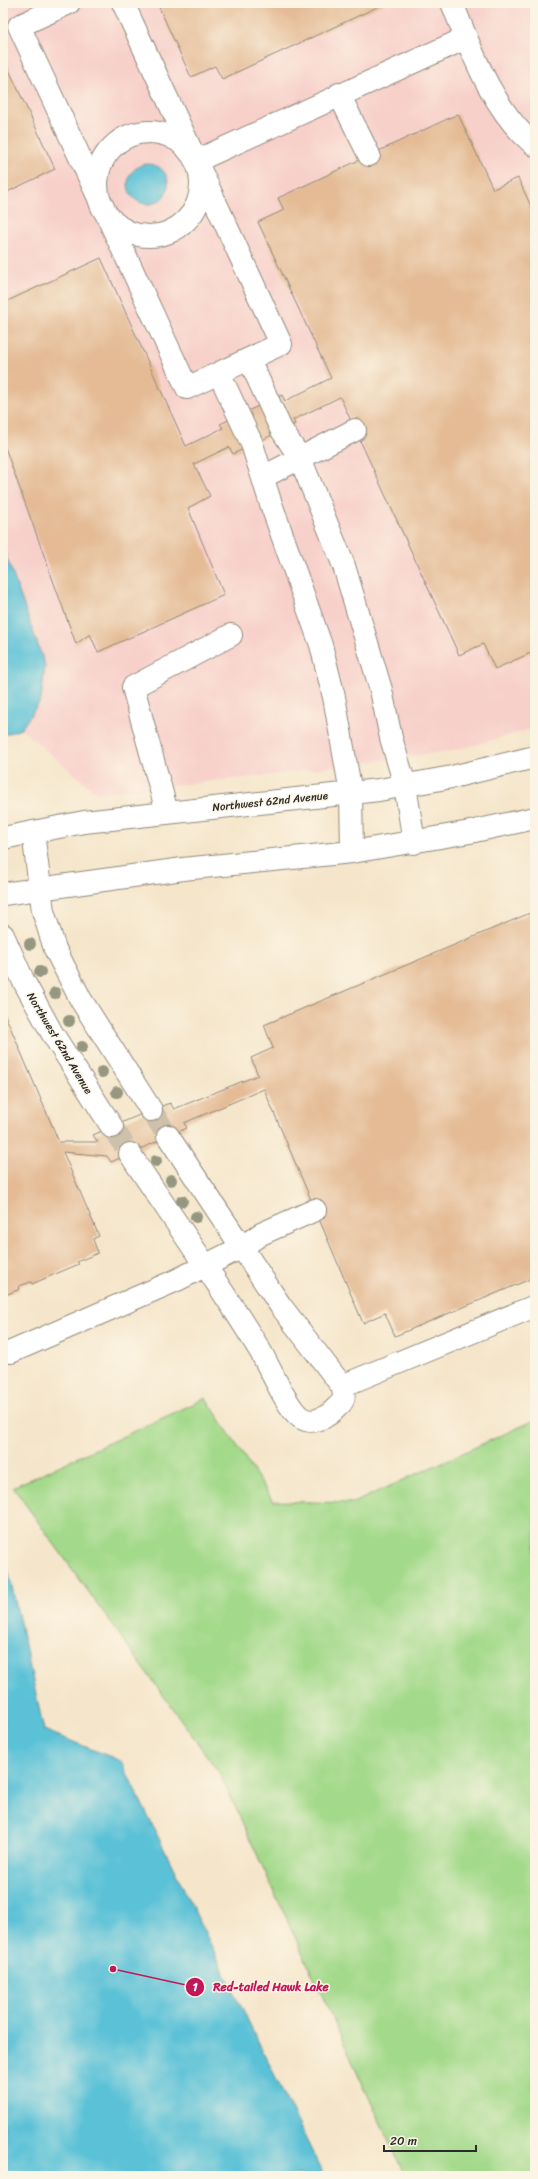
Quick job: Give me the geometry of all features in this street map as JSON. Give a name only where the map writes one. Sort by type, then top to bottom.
[{"type":"street","points":[[69,3],[19,26],[187,388],[281,344],[123,3]]},
{"type":"street","points":[[452,3],[466,38],[508,118],[524,136],[535,145]]},
{"type":"street","points":[[196,161],[339,94],[466,38]]},
{"type":"street","points":[[339,94],[369,155]]},
{"type":"street","points":[[148,131],[162,133],[176,139],[188,148],[196,161],[200,175],[201,190],[197,204],[189,216],[179,226],[166,233],[151,236],[136,234],[117,224],[103,207],[98,192],[97,178],[101,163],[109,151],[120,141],[133,134],[148,131]]},
{"type":"street","points":[[249,359],[281,429],[300,458],[344,566],[365,632],[381,690],[391,738],[404,785],[414,843]]},
{"type":"street","points":[[220,373],[252,444],[321,645],[334,697],[351,793],[352,852]]},
{"type":"street","points":[[263,477],[355,430]]},
{"type":"street","points":[[167,812],[133,687],[231,635]]},
{"type":"street","name":"Northwest 62nd Avenue","points":[[3,838],[84,822],[351,793],[404,785],[452,777],[535,757]]},
{"type":"street","points":[[3,894],[183,869],[352,852],[414,843],[535,818]]},
{"type":"street","points":[[33,832],[43,911],[50,935],[71,982],[151,1110]]},
{"type":"street","name":"Northwest 62nd Avenue","points":[[3,935],[23,980],[52,1033],[112,1127]]},
{"type":"street","points":[[130,1154],[259,1349],[299,1417],[310,1421],[320,1419],[337,1408],[343,1401],[345,1394],[342,1386],[280,1305],[168,1136]]},
{"type":"street","points":[[11,1352],[204,1266],[242,1247],[261,1234],[315,1210]]},
{"type":"street","points":[[342,1386],[535,1306]]},
{"type":"shaded area","points":[[3,3],[535,3],[535,728],[456,750],[273,775],[97,793],[21,729],[41,700],[45,665],[3,547]]},
{"type":"green space","points":[[206,1398],[273,1501],[353,1503],[535,1420],[535,2176],[405,2176],[220,1774],[13,1487]]},
{"type":"water","points":[[152,164],[159,167],[165,173],[168,184],[167,192],[159,201],[152,204],[144,204],[137,201],[129,192],[128,180],[131,173],[140,165]]},
{"type":"water","points":[[3,547],[45,665],[41,700],[21,729],[3,735]]},
{"type":"water","points":[[3,1547],[44,1730],[121,1761],[324,2176],[3,2176]]},
{"type":"building","points":[[157,3],[386,3],[222,79],[215,66],[191,77]]},
{"type":"building","points":[[3,57],[55,169],[3,194]]},
{"type":"building","points":[[458,114],[493,189],[518,178],[535,215],[535,651],[495,669],[483,644],[459,655],[340,397],[293,420],[295,424],[233,454],[229,447],[194,464],[210,496],[188,508],[224,595],[98,652],[90,634],[76,644],[3,442],[3,303],[101,258],[186,446],[223,428],[220,424],[282,395],[285,401],[331,378],[258,222],[284,210],[278,198]]},
{"type":"building","points":[[535,911],[535,1277],[395,1336],[385,1313],[363,1323],[264,1089],[184,1123],[187,1128],[111,1162],[107,1156],[63,1152],[99,1236],[93,1239],[98,1253],[77,1262],[79,1264],[32,1284],[31,1282],[19,1286],[20,1289],[3,1296],[3,1010],[59,1142],[98,1142],[93,1135],[151,1110],[170,1103],[174,1109],[258,1075],[251,1058],[273,1048],[264,1025]]},
{"type":"tunnel","points":[[151,1110],[168,1136]]},
{"type":"tunnel","points":[[112,1127],[130,1154]]},
{"type":"place","name":"Red-tailed Hawk Lake","points":[[113,1969]]}]
